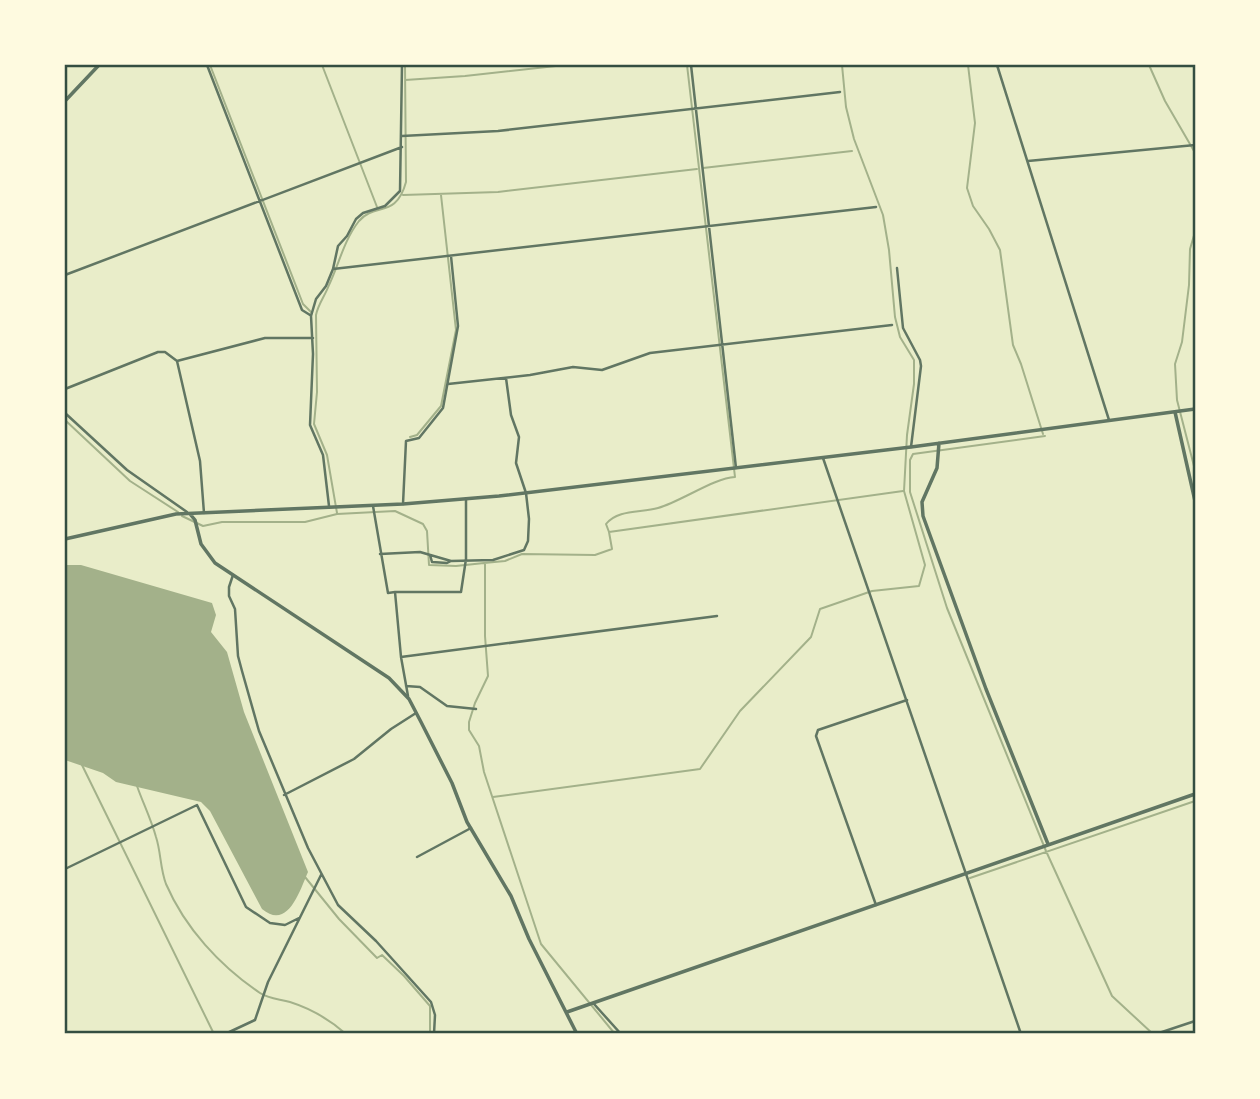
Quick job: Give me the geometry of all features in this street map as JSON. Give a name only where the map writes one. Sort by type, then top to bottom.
[{"type":"street","points":[[65,101],[99,65]]},
{"type":"street","points":[[207,65],[302,310],[311,316]]},
{"type":"street","points":[[329,507],[323,455],[310,425],[313,389],[311,316],[316,299],[326,286],[333,269],[338,246],[360,214],[385,206],[400,191],[402,65]]},
{"type":"street","points":[[691,65],[736,468]]},
{"type":"street","points":[[997,65],[1109,420]]},
{"type":"street","points":[[402,136],[498,131],[840,92]]},
{"type":"street","points":[[1028,161],[1195,145]]},
{"type":"street","points":[[65,275],[402,147]]},
{"type":"street","points":[[333,269],[876,207]]},
{"type":"street","points":[[403,504],[406,441],[419,438],[443,408],[448,384],[458,326],[451,256]]},
{"type":"street","points":[[897,268],[903,328],[921,366],[911,447]]},
{"type":"street","points":[[448,384],[573,367],[601,370],[650,353],[892,325]]},
{"type":"street","points":[[177,361],[265,338],[313,338]]},
{"type":"street","points":[[65,389],[158,352],[165,352],[177,361],[200,461],[204,514]]},
{"type":"street","points":[[380,554],[420,552],[451,561],[493,560],[524,550],[528,520],[526,493],[516,463],[519,437],[511,415],[506,378]]},
{"type":"street","points":[[65,540],[163,516],[403,504],[526,493],[1195,410]]},
{"type":"street","points":[[1175,412],[1195,501]]},
{"type":"street","points":[[65,413],[127,470],[190,514],[195,520],[201,544],[207,554],[233,575],[389,678],[409,699]]},
{"type":"street","points":[[939,443],[937,468],[922,502],[923,516],[986,689],[1048,844]]},
{"type":"street","points":[[822,457],[1021,1034]]},
{"type":"street","points":[[373,505],[387,593],[461,592],[466,559],[466,499]]},
{"type":"street","points":[[233,575],[229,596],[235,610],[238,656],[259,732],[284,795],[320,875],[338,905],[415,982],[431,1003],[435,1015],[434,1034]]},
{"type":"street","points":[[395,592],[401,657],[409,699],[452,783],[471,828],[511,896],[529,939],[578,1034]]},
{"type":"street","points":[[401,657],[717,615]]},
{"type":"street","points":[[406,686],[420,687],[447,706],[475,709]]},
{"type":"street","points":[[876,905],[816,736],[818,730],[907,700]]},
{"type":"street","points":[[284,795],[354,760],[391,729],[416,713]]},
{"type":"street","points":[[567,1012],[1195,794]]},
{"type":"street","points":[[65,870],[197,805],[246,906],[270,923],[285,925],[299,918]]},
{"type":"street","points":[[417,857],[471,828]]},
{"type":"street","points":[[225,1034],[255,1020],[268,982],[320,875]]},
{"type":"street","points":[[594,1004],[621,1034]]},
{"type":"street","points":[[1156,1034],[1195,1021]]},
{"type":"shaded area","points":[[65,565],[81,565],[212,603],[216,615],[211,632],[227,652],[244,712],[308,872],[297,897],[286,912],[271,914],[262,909],[210,811],[201,802],[116,782],[103,773],[65,760]]},
{"type":"waterway","points":[[210,65],[303,304],[312,313]]},
{"type":"waterway","points":[[322,65],[377,207]]},
{"type":"waterway","points":[[337,513],[327,455],[314,424],[317,392],[316,315],[354,228],[365,215],[391,206],[402,194],[406,182],[405,65]]},
{"type":"waterway","points":[[405,80],[565,65]]},
{"type":"waterway","points":[[609,532],[606,524],[617,516],[658,508],[717,481],[735,477],[687,65]]},
{"type":"waterway","points":[[493,797],[700,769],[740,711],[811,637],[820,609],[872,591],[919,586],[925,565],[904,491],[914,360],[900,337],[895,317],[883,215],[854,139],[846,107],[842,65]]},
{"type":"waterway","points":[[968,65],[975,123],[967,188],[973,206],[1000,250],[1013,345],[1043,434]]},
{"type":"waterway","points":[[1149,65],[1165,101],[1194,151],[1195,178]]},
{"type":"waterway","points":[[703,168],[852,151]]},
{"type":"waterway","points":[[403,195],[498,192],[697,169]]},
{"type":"waterway","points":[[410,437],[417,435],[441,406],[456,330],[441,195]]},
{"type":"waterway","points":[[1195,232],[1190,249],[1182,342],[1175,364],[1177,400],[1195,470]]},
{"type":"waterway","points":[[65,420],[130,481],[178,512]]},
{"type":"waterway","points":[[1045,436],[913,454],[910,460],[910,492],[947,608],[1046,851],[1112,996],[1153,1034]]},
{"type":"waterway","points":[[182,516],[203,526],[222,522],[305,522],[337,514],[395,511],[423,524],[427,531],[429,565],[456,566],[505,561],[522,554],[595,555],[612,549],[609,532],[903,491]]},
{"type":"waterway","points":[[485,564],[488,676],[475,703],[469,730],[479,746],[484,772],[541,944],[615,1034]]},
{"type":"waterway","points":[[82,765],[214,1034]]},
{"type":"waterway","points":[[137,786],[156,837],[166,884],[183,916],[205,945],[231,971],[260,993],[313,1011],[346,1034]]},
{"type":"waterway","points":[[970,878],[1195,801]]},
{"type":"waterway","points":[[305,877],[339,919],[377,958],[382,955],[404,976],[430,1006],[430,1034]]}]
